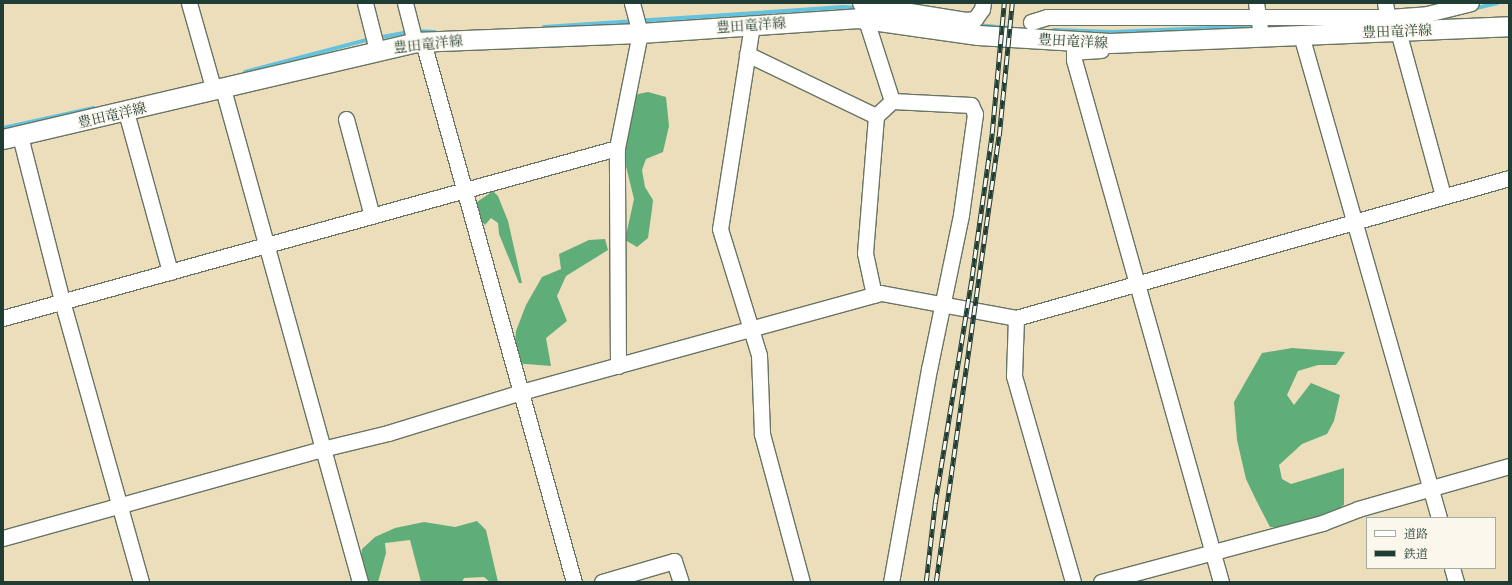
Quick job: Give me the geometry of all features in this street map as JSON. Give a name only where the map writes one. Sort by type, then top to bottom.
[{"type":"main road","name":"豊田竜洋線","points":[[7,138],[219,90],[377,50],[419,42],[640,33],[752,25],[859,11],[978,35],[1134,42],[1260,27],[1300,34],[1390,21],[1509,26]]},
{"type":"street","points":[[189,3],[219,90],[267,245],[322,449],[360,582]]},
{"type":"street","points":[[365,3],[377,50]]},
{"type":"street","points":[[405,3],[419,42],[465,190],[574,582]]},
{"type":"street","points":[[618,366],[617,148],[640,33],[632,3]]},
{"type":"street","points":[[892,101],[859,11],[966,20],[975,19],[982,9],[983,3]]},
{"type":"street","points":[[1256,3],[1260,27]]},
{"type":"street","points":[[1031,22],[1047,17],[1260,27],[1390,21],[1471,3]]},
{"type":"street","points":[[1390,21],[1443,196]]},
{"type":"street","points":[[752,25],[720,229],[750,330],[759,355],[762,434],[802,582]]},
{"type":"street","points":[[1300,34],[1432,488],[1439,517]]},
{"type":"street","points":[[1134,42],[1132,50],[1080,50],[1074,52],[1074,60],[1221,582]]},
{"type":"street","points":[[748,54],[876,116]]},
{"type":"street","points":[[874,295],[865,253],[876,116],[892,101],[971,105],[975,114],[969,167],[891,582]]},
{"type":"street","points":[[126,112],[170,272]]},
{"type":"street","points":[[346,119],[372,216]]},
{"type":"street","points":[[7,138],[62,301],[141,582]]},
{"type":"street","points":[[3,318],[617,148]]},
{"type":"street","points":[[3,538],[322,449],[388,433],[521,392],[881,293],[1016,318],[1354,220],[1509,178]]},
{"type":"street","points":[[1016,318],[1014,376],[1073,582]]},
{"type":"street","points":[[1101,582],[1322,523],[1358,509],[1509,466]]},
{"type":"street","points":[[602,582],[674,561],[681,582]]},
{"type":"street","points":[[1452,569],[1456,582]]},
{"type":"green space","points":[[648,92],[666,97],[669,126],[663,152],[646,159],[642,170],[645,187],[653,200],[648,238],[637,247],[625,240],[634,199],[622,150],[626,103],[638,94]]},
{"type":"green space","points":[[493,191],[498,196],[508,221],[522,283],[519,283],[499,234],[498,223],[491,218],[485,225],[479,218],[477,202]]},
{"type":"green space","points":[[605,239],[608,250],[566,276],[557,296],[567,321],[546,338],[551,366],[513,363],[516,331],[526,305],[542,277],[561,269],[559,254],[589,240]]},
{"type":"green space","points":[[1292,348],[1345,352],[1336,365],[1318,365],[1298,371],[1287,395],[1294,405],[1311,383],[1340,395],[1334,421],[1327,434],[1302,444],[1279,465],[1282,479],[1291,484],[1344,468],[1344,505],[1318,522],[1298,530],[1270,527],[1256,500],[1246,479],[1237,440],[1234,402],[1262,353]]},
{"type":"green space","points":[[477,521],[486,530],[498,582],[490,582],[484,577],[464,578],[462,582],[421,582],[410,540],[385,543],[386,553],[378,582],[367,582],[360,564],[362,549],[375,537],[395,528],[424,522],[455,527]]},
{"type":"waterway","points":[[1472,9],[1497,3]]},
{"type":"waterway","points":[[544,27],[843,7],[858,8]]},
{"type":"waterway","points":[[1263,26],[1313,24]]},
{"type":"waterway","points":[[976,25],[1013,28]]},
{"type":"waterway","points":[[1054,30],[1113,32],[1257,26]]},
{"type":"waterway","points":[[416,31],[435,32]]},
{"type":"waterway","points":[[245,72],[366,40],[409,32]]},
{"type":"waterway","points":[[3,128],[94,108]]},
{"type":"railway","points":[[926,582],[935,503],[972,276],[992,133],[1004,3]]},
{"type":"railway","points":[[936,582],[999,136],[1012,3]]}]
